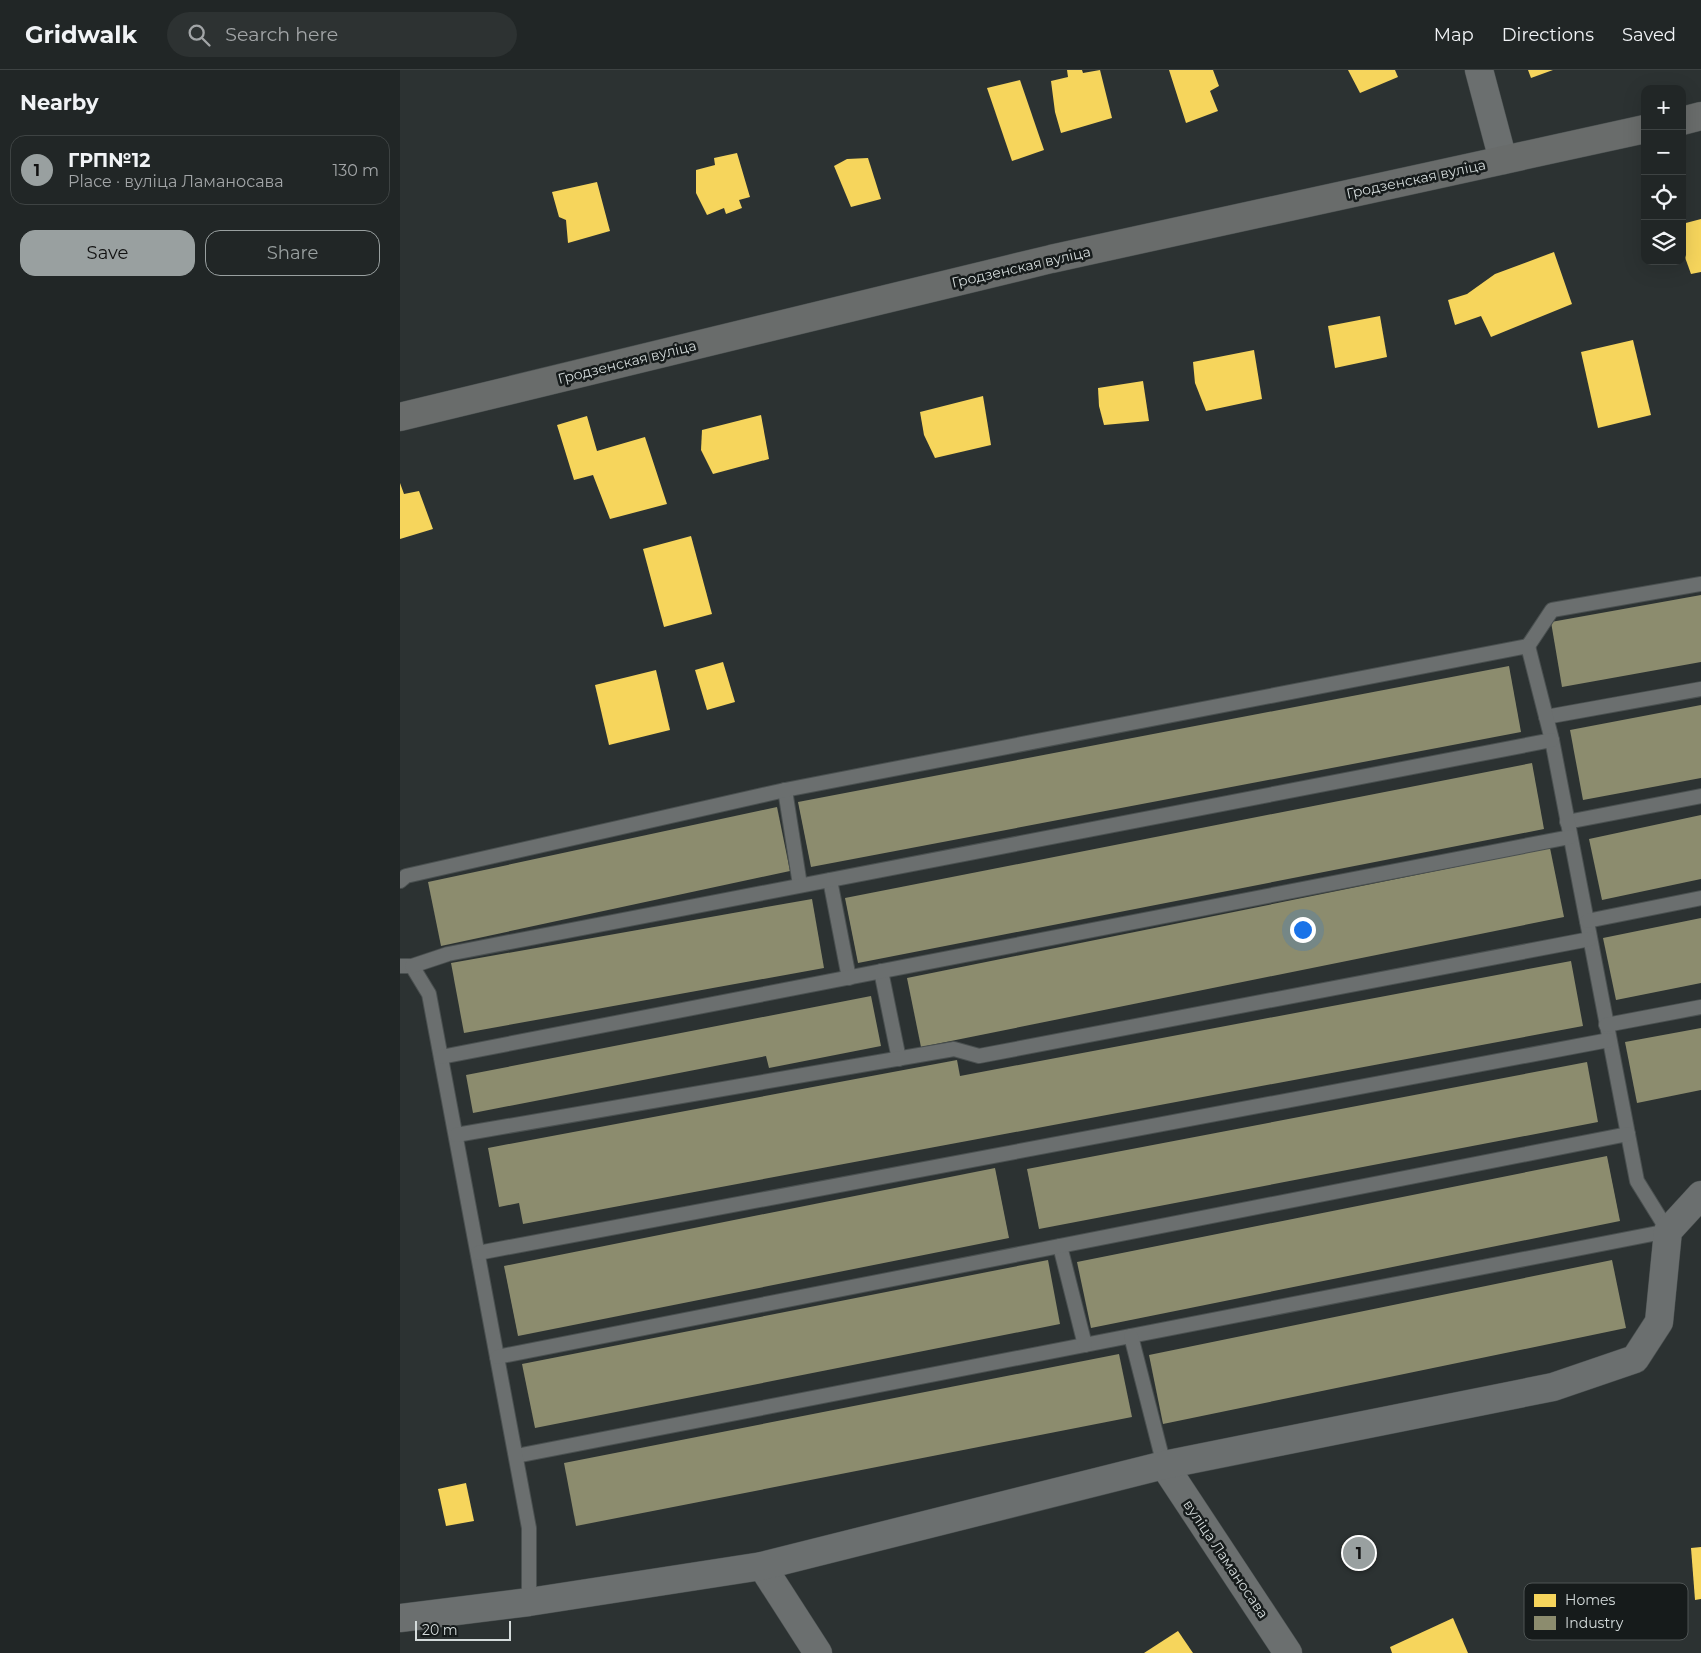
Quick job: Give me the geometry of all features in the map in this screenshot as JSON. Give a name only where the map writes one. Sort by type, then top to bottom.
[{"type":"street","points":[[1479,70],[1503,160]]},
{"type":"street","points":[[1686,119],[1701,116]]},
{"type":"street","name":"Гродзенская вуліца","points":[[400,417],[1051,259],[1641,130]]},
{"type":"street","points":[[400,1618],[529,1602],[762,1566],[1164,1465],[1553,1387],[1635,1359],[1659,1322],[1668,1230],[1701,1195]]},
{"type":"street","name":"вуліца Ламаносава","points":[[1164,1465],[1288,1653]]},
{"type":"street","points":[[762,1566],[818,1653]]},
{"type":"lane","points":[[400,881],[406,876],[785,790],[1528,646],[1552,610],[1701,584]]},
{"type":"lane","points":[[516,1456],[1668,1230],[1636,1181],[1552,740],[1528,646]]},
{"type":"lane","points":[[1546,717],[1701,689]]},
{"type":"lane","points":[[529,1602],[529,1528],[429,994],[406,966],[448,954],[1552,740]]},
{"type":"lane","points":[[785,790],[800,885]]},
{"type":"lane","points":[[1568,822],[1701,796]]},
{"type":"lane","points":[[441,1057],[1570,838]]},
{"type":"lane","points":[[830,880],[849,978]]},
{"type":"lane","points":[[1587,921],[1701,898]]},
{"type":"lane","points":[[456,1135],[954,1049],[978,1056],[1590,939]]},
{"type":"lane","points":[[881,971],[899,1059]]},
{"type":"lane","points":[[1606,1025],[1701,1007]]},
{"type":"lane","points":[[478,1253],[1609,1040]]},
{"type":"lane","points":[[497,1358],[1628,1134]]},
{"type":"lane","points":[[1060,1246],[1085,1344]]},
{"type":"lane","points":[[1131,1336],[1164,1465]]},
{"type":"building: Homes","points":[[1067,70],[1082,70],[1083,73],[1100,70],[1112,118],[1061,133],[1055,112],[1051,81],[1068,77]]},
{"type":"building: Homes","points":[[1169,70],[1213,70],[1219,86],[1210,91],[1218,111],[1186,123]]},
{"type":"building: Homes","points":[[1348,70],[1395,70],[1398,77],[1360,93]]},
{"type":"building: Homes","points":[[1528,70],[1553,70],[1531,78]]},
{"type":"building: Homes","points":[[1020,80],[1044,150],[1012,161],[987,88]]},
{"type":"building: Homes","points":[[737,153],[750,197],[739,200],[742,208],[726,214],[724,208],[707,215],[696,193],[696,170],[715,165],[714,158]]},
{"type":"building: Homes","points":[[868,158],[881,199],[851,207],[834,166],[847,159]]},
{"type":"building: Homes","points":[[597,182],[610,231],[568,243],[566,220],[559,217],[552,192]]},
{"type":"building: Homes","points":[[1701,219],[1701,272],[1691,274],[1686,260],[1686,223]]},
{"type":"building: Homes","points":[[1554,252],[1572,304],[1491,337],[1481,316],[1455,325],[1448,300],[1467,294],[1495,274]]},
{"type":"building: Homes","points":[[1380,316],[1387,357],[1335,368],[1328,326]]},
{"type":"building: Homes","points":[[1633,340],[1651,415],[1598,428],[1581,352]]},
{"type":"building: Homes","points":[[1254,350],[1262,399],[1206,411],[1195,383],[1193,362]]},
{"type":"building: Homes","points":[[1143,381],[1149,421],[1104,425],[1099,406],[1098,388]]},
{"type":"building: Homes","points":[[983,396],[991,445],[935,458],[924,435],[920,412]]},
{"type":"building: Homes","points":[[761,415],[769,459],[713,474],[701,450],[702,430]]},
{"type":"building: Homes","points":[[587,416],[597,451],[645,437],[667,504],[610,519],[593,475],[574,480],[557,425]]},
{"type":"building: Homes","points":[[400,483],[404,494],[419,491],[433,529],[400,539]]},
{"type":"building: Homes","points":[[691,536],[712,614],[664,627],[643,549]]},
{"type":"building: Homes","points":[[723,662],[735,702],[707,710],[695,670]]},
{"type":"building: Homes","points":[[656,670],[670,730],[609,745],[595,685]]},
{"type":"building: Homes","points":[[466,1483],[474,1521],[446,1526],[438,1489]]},
{"type":"building: Homes","points":[[1358,1535],[1376,1560],[1360,1571],[1342,1546]]},
{"type":"building: Homes","points":[[1701,1547],[1701,1599],[1695,1600],[1691,1548]]},
{"type":"building: Homes","points":[[1453,1618],[1468,1653],[1392,1653],[1390,1647]]},
{"type":"building: Homes","points":[[1178,1631],[1193,1653],[1144,1653]]},
{"type":"building: Industry","points":[[1701,595],[1701,662],[1562,687],[1551,622]]},
{"type":"building: Industry","points":[[1509,666],[1521,732],[811,867],[798,802]]},
{"type":"building: Industry","points":[[1701,705],[1701,778],[1583,800],[1570,730]]},
{"type":"building: Industry","points":[[1532,763],[1544,829],[858,963],[845,898]]},
{"type":"building: Industry","points":[[777,807],[790,871],[441,946],[428,882]]},
{"type":"building: Industry","points":[[1701,815],[1701,879],[1602,900],[1589,839]]},
{"type":"building: Industry","points":[[1550,848],[1564,917],[921,1047],[907,978]]},
{"type":"building: Industry","points":[[812,899],[824,968],[464,1033],[451,963]]},
{"type":"building: Industry","points":[[1701,918],[1701,983],[1616,1000],[1603,938]]},
{"type":"building: Industry","points":[[1571,961],[1583,1026],[523,1224],[519,1203],[499,1207],[488,1148],[957,1060],[960,1076]]},
{"type":"building: Industry","points":[[871,996],[881,1046],[769,1068],[766,1056],[473,1113],[466,1075]]},
{"type":"building: Industry","points":[[1701,1028],[1701,1090],[1637,1103],[1625,1042]]},
{"type":"building: Industry","points":[[1587,1062],[1598,1122],[1039,1229],[1027,1169]]},
{"type":"building: Industry","points":[[1607,1156],[1620,1221],[1091,1328],[1077,1262]]},
{"type":"building: Industry","points":[[995,1168],[1009,1238],[518,1336],[504,1266]]},
{"type":"building: Industry","points":[[1048,1260],[1060,1324],[535,1428],[522,1364]]},
{"type":"building: Industry","points":[[1612,1260],[1626,1328],[1163,1424],[1149,1355]]},
{"type":"building: Industry","points":[[1119,1354],[1132,1417],[576,1526],[564,1463]]},
{"type":"place","name":"ГРП№12","points":[[1359,1553]]}]
